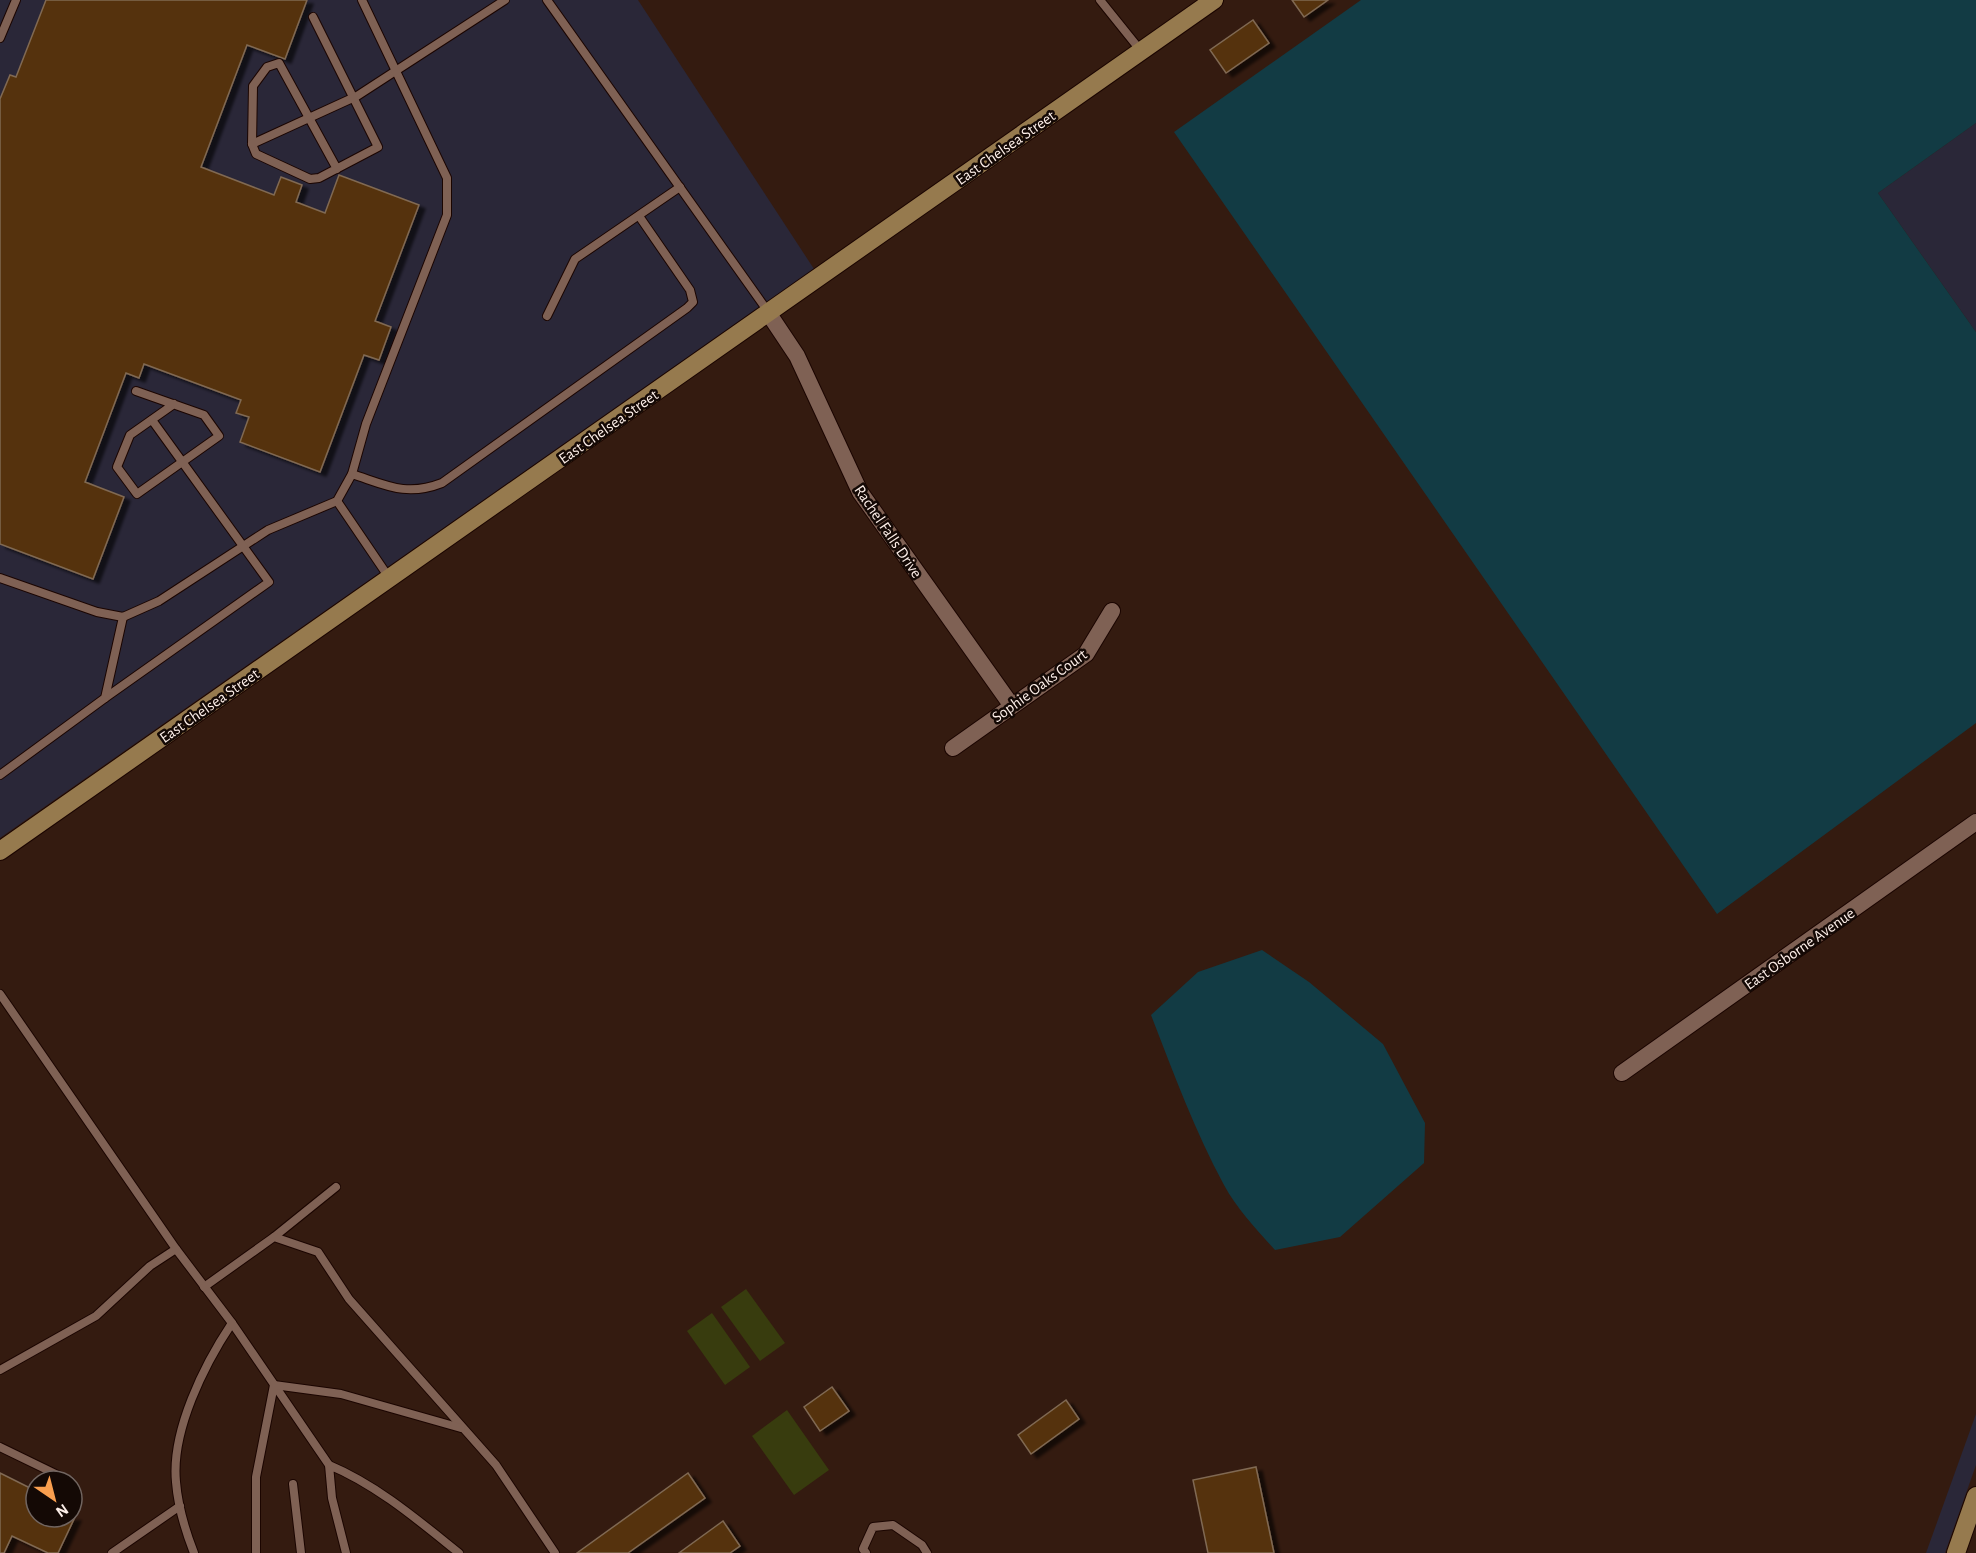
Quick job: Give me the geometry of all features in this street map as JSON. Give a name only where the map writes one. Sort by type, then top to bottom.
[{"type":"street","name":"East Chelsea Street","points":[[0,851],[1214,0]]},
{"type":"street","name":"Rachel Falls Drive","points":[[769,314],[797,356],[860,492],[1012,706]]},
{"type":"street","name":"Sophie Oaks Court","points":[[953,748],[1086,654],[1112,611]]},
{"type":"street","name":"East Osborne Avenue","points":[[1622,1073],[1976,822]]},
{"type":"street","points":[[1956,1553],[1976,1496]]},
{"type":"lane","points":[[0,38],[15,0]]},
{"type":"lane","points":[[0,578],[97,612],[123,617],[159,601],[268,530],[337,501],[352,474],[366,424],[447,215],[447,178],[362,0]]},
{"type":"lane","points":[[252,144],[353,97],[505,0]]},
{"type":"lane","points":[[547,0],[769,314]]},
{"type":"lane","points":[[1100,0],[1141,52]]},
{"type":"lane","points":[[313,17],[378,147],[337,169],[319,178],[310,179],[256,154],[252,144],[253,86],[267,67],[279,63],[283,65],[337,169]]},
{"type":"lane","points":[[547,316],[575,260],[680,187]]},
{"type":"lane","points":[[352,474],[402,490],[423,490],[442,483],[687,308],[693,302],[690,290],[639,216]]},
{"type":"lane","points":[[136,391],[204,415],[219,436],[137,494],[117,467],[130,435],[174,405]]},
{"type":"lane","points":[[0,775],[269,582],[152,420]]},
{"type":"lane","points":[[337,501],[390,579]]},
{"type":"lane","points":[[105,698],[123,617]]},
{"type":"lane","points":[[0,994],[176,1250],[231,1323],[329,1465],[332,1498],[346,1553]]},
{"type":"lane","points":[[204,1287],[274,1237],[336,1187]]},
{"type":"lane","points":[[274,1237],[318,1252],[349,1299],[496,1465],[551,1552]]},
{"type":"lane","points":[[0,1370],[96,1316],[150,1266],[176,1250]]},
{"type":"lane","points":[[194,1553],[180,1506],[175,1479],[181,1426],[217,1346],[231,1323]]},
{"type":"lane","points":[[274,1385],[341,1394],[445,1422],[464,1430]]},
{"type":"lane","points":[[256,1553],[256,1477],[274,1385]]},
{"type":"lane","points":[[0,1447],[45,1469]]},
{"type":"lane","points":[[329,1465],[350,1474],[425,1525],[459,1553]]},
{"type":"lane","points":[[293,1484],[301,1553]]},
{"type":"lane","points":[[112,1553],[180,1506]]},
{"type":"lane","points":[[866,1553],[863,1549],[873,1527],[893,1525],[922,1545],[927,1553]]},
{"type":"shaded area","points":[[0,0],[638,0],[814,269],[0,838]]},
{"type":"shaded area","points":[[1976,123],[1976,332],[1878,193]]},
{"type":"shaded area","points":[[1976,1414],[1976,1465],[1945,1553],[1926,1553]]},
{"type":"green space","points":[[746,1289],[785,1343],[760,1361],[721,1307]]},
{"type":"green space","points":[[712,1313],[750,1367],[725,1385],[687,1331]]},
{"type":"green space","points":[[787,1410],[829,1470],[794,1495],[752,1436]]},
{"type":"water","points":[[1361,0],[1976,0],[1976,123],[1878,193],[1976,332],[1976,723],[1717,914],[1174,132]]},
{"type":"water","points":[[1262,950],[1309,982],[1383,1044],[1425,1123],[1424,1163],[1340,1237],[1275,1250],[1241,1211],[1213,1165],[1151,1015],[1198,972]]},
{"type":"building","points":[[46,0],[307,0],[285,59],[247,45],[201,167],[274,195],[281,177],[302,185],[296,202],[325,213],[339,175],[419,205],[375,321],[391,327],[379,360],[364,355],[320,472],[240,442],[249,417],[236,413],[241,400],[144,364],[139,378],[126,373],[85,482],[124,497],[93,579],[0,544],[0,99],[10,75],[16,77]]},
{"type":"building","points":[[1292,0],[1328,0],[1304,17]]},
{"type":"building","points":[[1253,20],[1269,43],[1226,73],[1210,50]]},
{"type":"building","points":[[832,1387],[849,1411],[820,1431],[804,1407]]},
{"type":"building","points":[[1066,1400],[1079,1419],[1031,1454],[1018,1435]]},
{"type":"building","points":[[1256,1467],[1274,1553],[1208,1553],[1193,1480]]},
{"type":"building","points":[[0,1473],[24,1485],[24,1529],[69,1529],[58,1553],[48,1553],[12,1536],[4,1553],[0,1553]]},
{"type":"building","points":[[688,1473],[705,1498],[628,1553],[577,1553]]},
{"type":"building","points":[[723,1521],[740,1546],[730,1553],[679,1553]]}]
